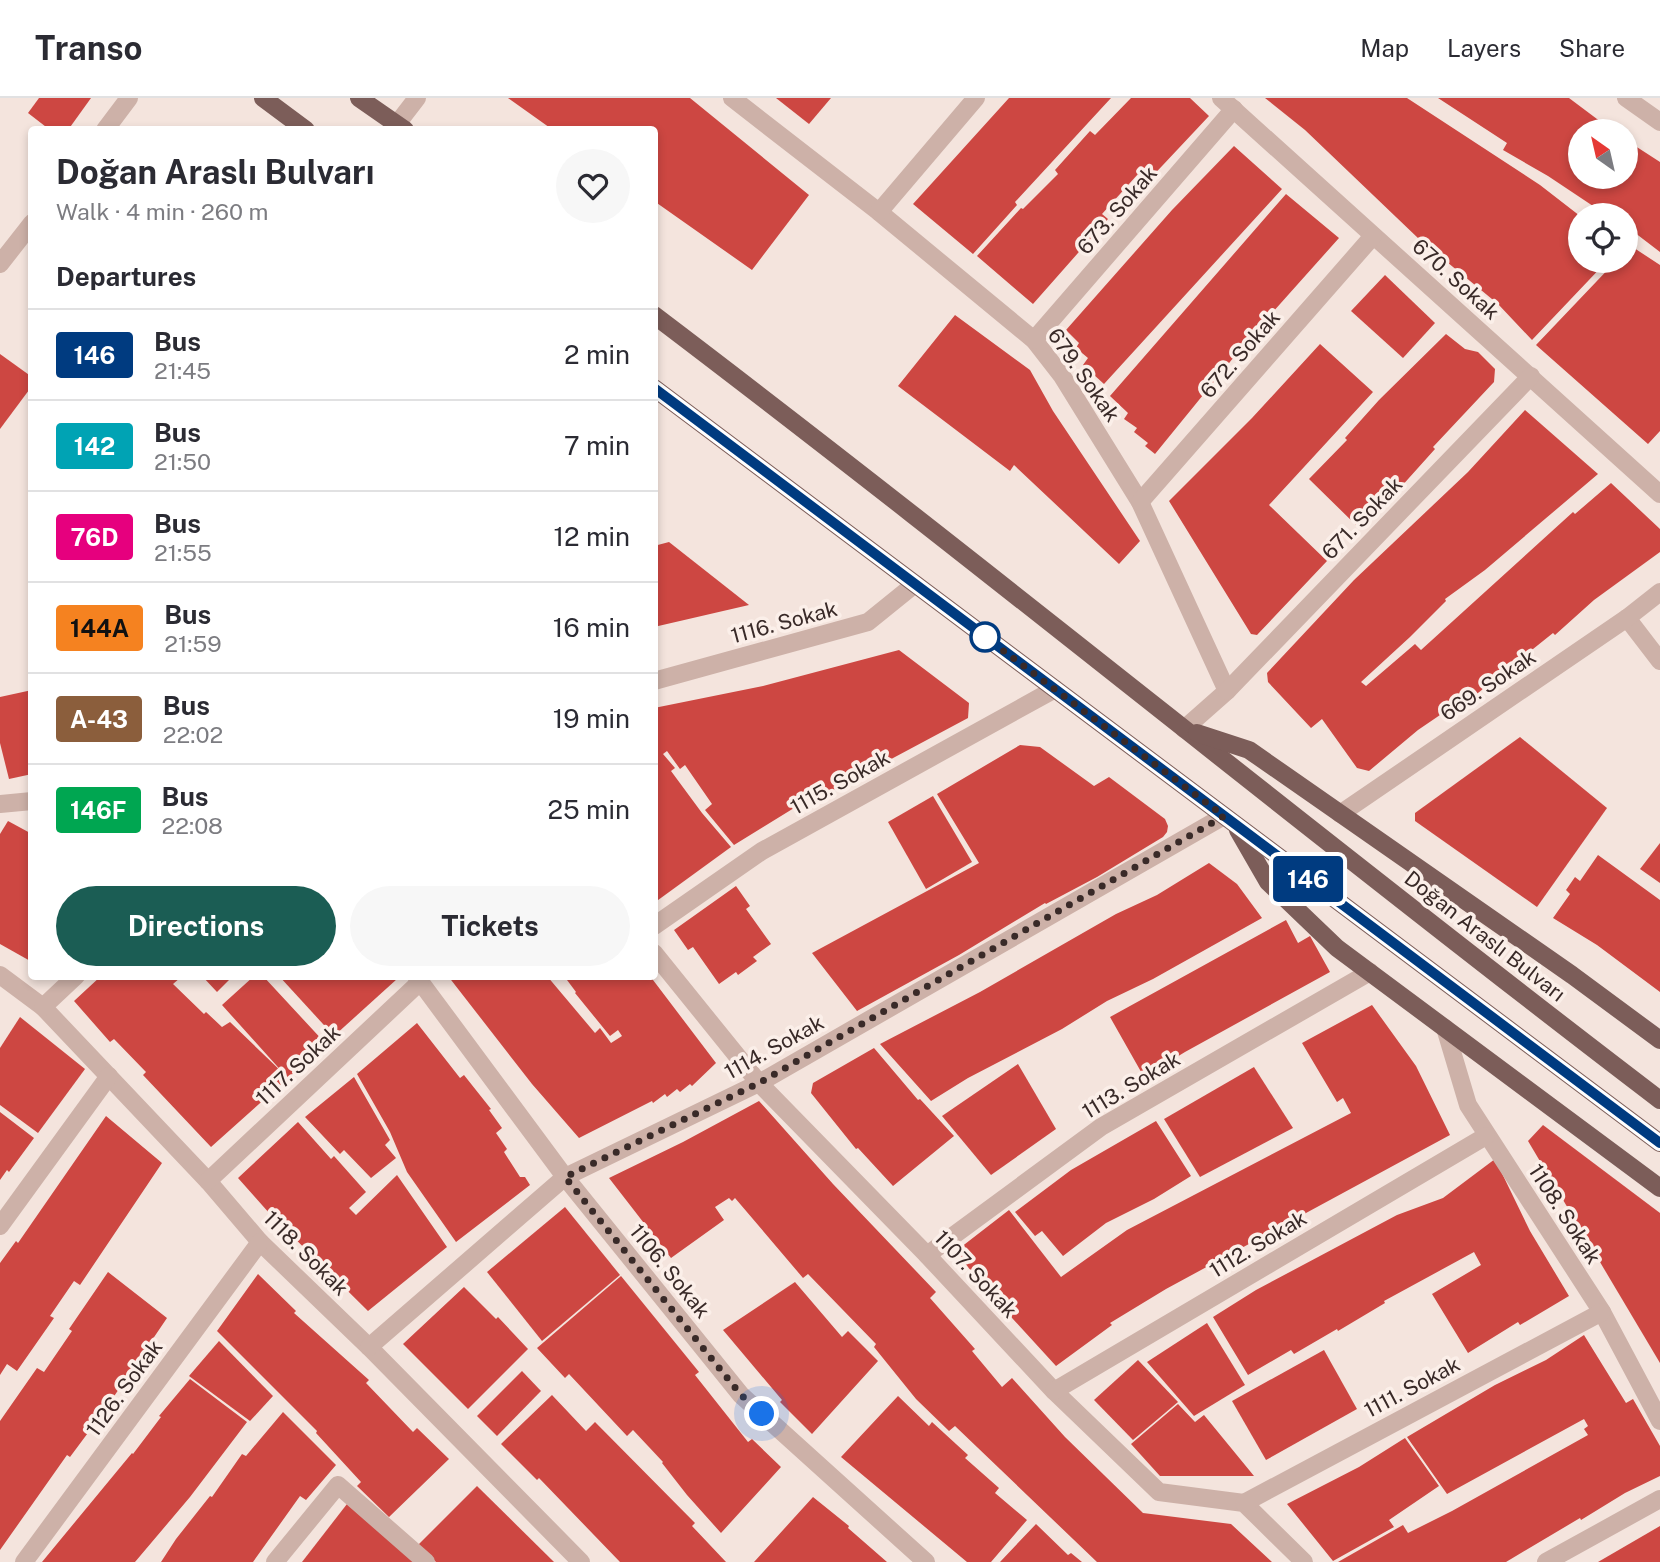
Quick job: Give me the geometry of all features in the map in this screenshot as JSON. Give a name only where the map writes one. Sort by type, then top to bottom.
[{"type":"main road","points":[[263,98],[301,126]]},
{"type":"main road","points":[[359,98],[400,126]]},
{"type":"main road","name":"Doğan Araslı Bulvarı","points":[[658,318],[810,432],[1184,729],[1660,1100]]},
{"type":"main road","points":[[658,391],[1660,1143]]},
{"type":"main road","points":[[1184,729],[1249,750],[1572,975],[1660,1040]]},
{"type":"main road","points":[[1230,820],[1268,882],[1337,948],[1660,1188]]},
{"type":"street","points":[[108,126],[130,98]]},
{"type":"street","points":[[402,126],[417,98]]},
{"type":"street","name":"679. Sokak","points":[[732,98],[879,212],[1034,340],[1062,376],[1140,502],[1227,691]]},
{"type":"street","points":[[879,212],[976,98]]},
{"type":"street","points":[[1626,98],[1660,122]]},
{"type":"street","name":"670. Sokak","points":[[1227,103],[1660,494]]},
{"type":"street","name":"673. Sokak","points":[[1034,340],[1227,103]]},
{"type":"street","points":[[0,264],[28,228]]},
{"type":"street","name":"672. Sokak","points":[[1140,502],[1373,236]]},
{"type":"street","name":"671. Sokak","points":[[1227,691],[1531,376]]},
{"type":"street","name":"1116. Sokak","points":[[658,680],[869,622],[915,584]]},
{"type":"street","name":"669. Sokak","points":[[1340,814],[1627,618],[1660,592]]},
{"type":"street","points":[[1627,618],[1660,661]]},
{"type":"street","name":"1115. Sokak","points":[[658,923],[762,851],[1055,689]]},
{"type":"street","points":[[1184,729],[1227,691]]},
{"type":"street","points":[[0,804],[28,801]]},
{"type":"street","name":"1114. Sokak","points":[[369,1347],[565,1177],[759,1083],[1230,820]]},
{"type":"street","name":"1107. Sokak","points":[[658,958],[759,1083],[927,1255],[1054,1391],[1159,1492],[1244,1503]]},
{"type":"street","name":"1113. Sokak","points":[[927,1255],[1101,1127],[1370,972]]},
{"type":"street","name":"1118. Sokak","points":[[0,975],[43,1006],[208,1181],[260,1242],[369,1347],[582,1562]]},
{"type":"street","points":[[43,1006],[72,980]]},
{"type":"street","name":"1117. Sokak","points":[[208,1181],[416,980]]},
{"type":"street","name":"1106. Sokak","points":[[418,980],[565,1177],[741,1395],[926,1562]]},
{"type":"street","name":"1108. Sokak","points":[[1445,1028],[1468,1105],[1602,1312],[1660,1421]]},
{"type":"street","points":[[0,1226],[109,1076]]},
{"type":"street","name":"1112. Sokak","points":[[1054,1391],[1486,1136]]},
{"type":"street","name":"1126. Sokak","points":[[24,1562],[260,1242]]},
{"type":"street","name":"1111. Sokak","points":[[1244,1503],[1602,1312]]},
{"type":"street","points":[[275,1562],[338,1485],[426,1562]]},
{"type":"street","points":[[1546,1562],[1660,1499]]},
{"type":"street","points":[[1244,1503],[1304,1562]]},
{"type":"building","points":[[39,98],[91,98],[71,126],[45,126],[28,113]]},
{"type":"building","points":[[508,98],[690,98],[809,195],[752,270],[658,204],[658,126],[547,126]]},
{"type":"building","points":[[776,98],[831,98],[809,124]]},
{"type":"building","points":[[1009,98],[1111,98],[1015,202],[1017,205],[973,254],[913,204]]},
{"type":"building","points":[[1131,98],[1190,98],[1209,116],[1147,182],[1138,174],[1102,214],[1108,219],[1033,304],[977,256],[1021,208],[1058,174],[1055,170],[1090,131],[1095,135]]},
{"type":"building","points":[[1265,98],[1407,98],[1540,185],[1568,207],[1568,273],[1596,273],[1532,340],[1498,304],[1419,239],[1305,130]]},
{"type":"building","points":[[1438,98],[1569,98],[1597,119],[1568,119],[1568,189],[1638,189],[1638,148],[1660,162],[1660,252],[1638,235],[1638,203],[1588,203],[1503,150],[1507,143]]},
{"type":"building","points":[[1234,146],[1282,189],[1104,384],[1083,365],[1088,358],[1076,348],[1079,343],[1066,330],[1172,210]]},
{"type":"building","points":[[1286,194],[1339,238],[1247,341],[1155,454],[1145,446],[1148,443],[1134,432],[1137,428],[1124,419],[1128,413],[1110,396]]},
{"type":"building","points":[[1638,251],[1660,265],[1660,431],[1648,444],[1536,345],[1605,273],[1638,273]]},
{"type":"building","points":[[1385,275],[1435,323],[1403,358],[1351,311]]},
{"type":"building","points":[[955,315],[1030,370],[1053,411],[1140,541],[1119,564],[1014,465],[1010,471],[898,386]]},
{"type":"building","points":[[1446,334],[1465,349],[1478,352],[1495,369],[1494,382],[1433,447],[1435,449],[1400,488],[1398,487],[1359,528],[1309,479],[1347,440],[1345,438],[1379,400]]},
{"type":"building","points":[[1320,344],[1373,392],[1269,505],[1327,561],[1257,635],[1251,634],[1169,501],[1252,418]]},
{"type":"building","points":[[0,354],[28,374],[28,391],[0,429]]},
{"type":"building","points":[[1525,410],[1598,474],[1485,570],[1445,599],[1410,637],[1361,682],[1366,686],[1415,644],[1421,650],[1573,512],[1575,514],[1611,483],[1660,529],[1660,552],[1594,600],[1555,635],[1553,633],[1468,701],[1465,698],[1418,730],[1369,771],[1357,768],[1322,719],[1311,728],[1268,682],[1267,673],[1354,580],[1468,472]]},
{"type":"building","points":[[669,542],[749,605],[658,626],[658,545]]},
{"type":"building","points":[[899,650],[969,703],[968,718],[822,796],[820,792],[734,845],[705,810],[712,804],[685,765],[680,769],[667,751],[663,754],[675,768],[671,771],[731,847],[658,900],[658,707],[763,686]]},
{"type":"building","points":[[28,691],[28,775],[9,779],[0,743],[0,697]]},
{"type":"building","points":[[1520,737],[1607,808],[1537,907],[1415,821],[1415,813]]},
{"type":"building","points":[[1020,745],[1040,747],[1094,786],[1109,777],[1165,819],[1167,832],[1097,877],[1045,903],[959,955],[857,1011],[812,953],[979,863],[937,794]]},
{"type":"building","points":[[933,796],[972,862],[926,889],[888,822]]},
{"type":"building","points":[[8,821],[28,832],[28,960],[0,944],[0,834]]},
{"type":"building","points":[[1660,843],[1660,883],[1640,869]]},
{"type":"building","points":[[1598,855],[1660,900],[1660,992],[1597,945],[1553,918],[1570,894],[1566,890],[1575,877],[1580,881]]},
{"type":"building","points":[[1209,863],[1237,884],[1262,918],[1153,979],[1107,1001],[1062,1029],[968,1078],[931,1101],[880,1044],[980,992],[1116,914],[1157,895]]},
{"type":"building","points":[[736,886],[750,906],[746,909],[771,944],[753,957],[757,961],[738,975],[736,972],[719,984],[693,947],[688,950],[674,930]]},
{"type":"building","points":[[1286,920],[1298,943],[1310,936],[1330,972],[1144,1077],[1110,1017]]},
{"type":"building","points":[[97,980],[178,980],[173,984],[204,1014],[206,1012],[222,1027],[230,1022],[285,1075],[222,1005],[250,980],[267,980],[326,1044],[211,1147],[143,1075],[146,1072],[114,1039],[110,1042],[74,1001]]},
{"type":"building","points":[[206,980],[229,980],[217,992]]},
{"type":"building","points":[[283,980],[396,980],[334,1036]]},
{"type":"building","points":[[451,980],[550,980],[595,1033],[600,1028],[611,1043],[622,1036],[618,1030],[610,1036],[567,980],[653,980],[716,1063],[692,1086],[690,1084],[680,1092],[677,1089],[667,1097],[665,1094],[653,1103],[652,1101],[579,1138],[532,1084]]},
{"type":"building","points":[[1372,1005],[1416,1066],[1450,1135],[1166,1289],[1110,1323],[1112,1325],[1056,1366],[980,1283],[956,1251],[1009,1210],[1061,1277],[1127,1230],[1351,1113],[1343,1098],[1337,1102],[1302,1043]]},
{"type":"building","points":[[20,1017],[85,1069],[38,1133],[0,1105],[0,1048]]},
{"type":"building","points":[[417,1023],[460,1078],[464,1075],[491,1109],[489,1110],[502,1128],[496,1133],[507,1149],[504,1152],[520,1177],[525,1177],[530,1185],[456,1242],[407,1172],[390,1132],[357,1074]]},
{"type":"building","points":[[874,1048],[918,1100],[920,1099],[954,1136],[893,1186],[858,1148],[856,1149],[811,1093],[813,1083]]},
{"type":"building","points":[[1018,1064],[1056,1129],[991,1175],[942,1116]]},
{"type":"building","points":[[1254,1067],[1293,1128],[1200,1177],[1164,1119]]},
{"type":"building","points":[[354,1077],[390,1140],[385,1145],[396,1158],[371,1178],[344,1150],[340,1154],[305,1117]]},
{"type":"building","points":[[759,1101],[833,1184],[936,1292],[930,1298],[975,1349],[972,1351],[1002,1387],[1012,1378],[1065,1437],[1143,1513],[1231,1524],[1272,1562],[1097,1562],[955,1426],[949,1431],[916,1399],[874,1347],[876,1344],[808,1274],[803,1278],[735,1198],[732,1201],[729,1198],[715,1207],[724,1220],[671,1258],[609,1178]]},
{"type":"building","points":[[0,1112],[34,1138],[0,1180]]},
{"type":"building","points":[[106,1116],[162,1163],[80,1285],[74,1281],[50,1316],[54,1318],[17,1371],[7,1364],[0,1375],[0,1263],[16,1241],[18,1243]]},
{"type":"building","points":[[1156,1121],[1191,1176],[1154,1199],[1106,1223],[1063,1256],[1042,1231],[1035,1236],[1015,1212],[1071,1170]]},
{"type":"building","points":[[298,1122],[331,1159],[334,1156],[366,1192],[349,1208],[356,1215],[397,1175],[447,1247],[368,1311],[270,1214],[238,1178]]},
{"type":"building","points":[[1543,1125],[1660,1213],[1660,1363],[1528,1141]]},
{"type":"building","points":[[1495,1159],[1530,1231],[1569,1296],[1520,1325],[1518,1322],[1468,1353],[1432,1294],[1481,1265],[1474,1252],[1384,1301],[1385,1303],[1338,1331],[1337,1329],[1294,1354],[1291,1350],[1248,1375],[1213,1317],[1256,1290],[1397,1215],[1443,1198]]},
{"type":"building","points":[[565,1207],[620,1275],[542,1341],[487,1272]]},
{"type":"building","points":[[108,1272],[167,1318],[102,1414],[70,1457],[67,1455],[0,1550],[0,1421],[37,1368],[44,1372],[72,1331],[69,1329]]},
{"type":"building","points":[[258,1274],[296,1311],[294,1313],[369,1380],[366,1383],[413,1432],[417,1428],[449,1459],[389,1517],[357,1486],[361,1482],[317,1431],[217,1331]]},
{"type":"building","points":[[621,1276],[699,1372],[695,1375],[748,1442],[752,1439],[781,1467],[721,1533],[633,1430],[627,1436],[569,1374],[565,1378],[537,1348]]},
{"type":"building","points":[[795,1282],[842,1337],[848,1331],[878,1361],[812,1434],[780,1402],[782,1400],[723,1330]]},
{"type":"building","points":[[464,1287],[496,1319],[498,1317],[528,1349],[468,1409],[403,1344]]},
{"type":"building","points":[[1207,1323],[1245,1385],[1194,1416],[1147,1362]]},
{"type":"building","points":[[1584,1335],[1626,1403],[1633,1399],[1660,1446],[1660,1476],[1625,1493],[1581,1520],[1580,1518],[1506,1562],[1338,1562],[1403,1525],[1408,1533],[1452,1511],[1588,1435],[1584,1429],[1588,1426],[1584,1419],[1447,1494],[1407,1437],[1495,1385],[1546,1360]]},
{"type":"building","points":[[219,1341],[273,1396],[250,1421],[189,1376]]},
{"type":"building","points":[[1324,1350],[1357,1409],[1266,1460],[1232,1401]]},
{"type":"building","points":[[1138,1360],[1178,1402],[1133,1440],[1094,1400]]},
{"type":"building","points":[[522,1371],[541,1391],[497,1436],[477,1416]]},
{"type":"building","points":[[190,1379],[247,1422],[190,1497],[135,1562],[42,1562],[133,1454],[161,1417],[159,1416]]},
{"type":"building","points":[[552,1395],[586,1431],[595,1422],[695,1523],[692,1526],[726,1562],[620,1562],[539,1478],[537,1480],[501,1444]]},
{"type":"building","points":[[898,1396],[929,1426],[932,1422],[968,1455],[965,1458],[999,1488],[995,1493],[1027,1520],[991,1562],[967,1562],[841,1457]]},
{"type":"building","points":[[1178,1404],[1195,1422],[1204,1415],[1254,1476],[1160,1476],[1131,1444]]},
{"type":"building","points":[[283,1412],[336,1465],[306,1500],[300,1496],[253,1562],[161,1562],[242,1454],[246,1456]]},
{"type":"building","points":[[1405,1438],[1439,1486],[1389,1520],[1394,1527],[1333,1561],[1287,1504],[1359,1467]]},
{"type":"building","points":[[477,1486],[554,1562],[436,1562],[418,1545]]},
{"type":"building","points":[[813,1497],[849,1526],[848,1528],[887,1562],[754,1562]]},
{"type":"building","points":[[347,1504],[414,1562],[302,1562]]},
{"type":"building","points":[[1036,1524],[1068,1555],[1071,1553],[1082,1562],[1000,1562]]},
{"type":"building","points":[[1660,1526],[1660,1562],[1598,1562]]},
{"type":"bus line","name":"146","points":[[658,391],[1660,1143]]},
{"type":"route","points":[[762,1414],[741,1395],[565,1177],[759,1083],[1224,816],[985,637]]}]
